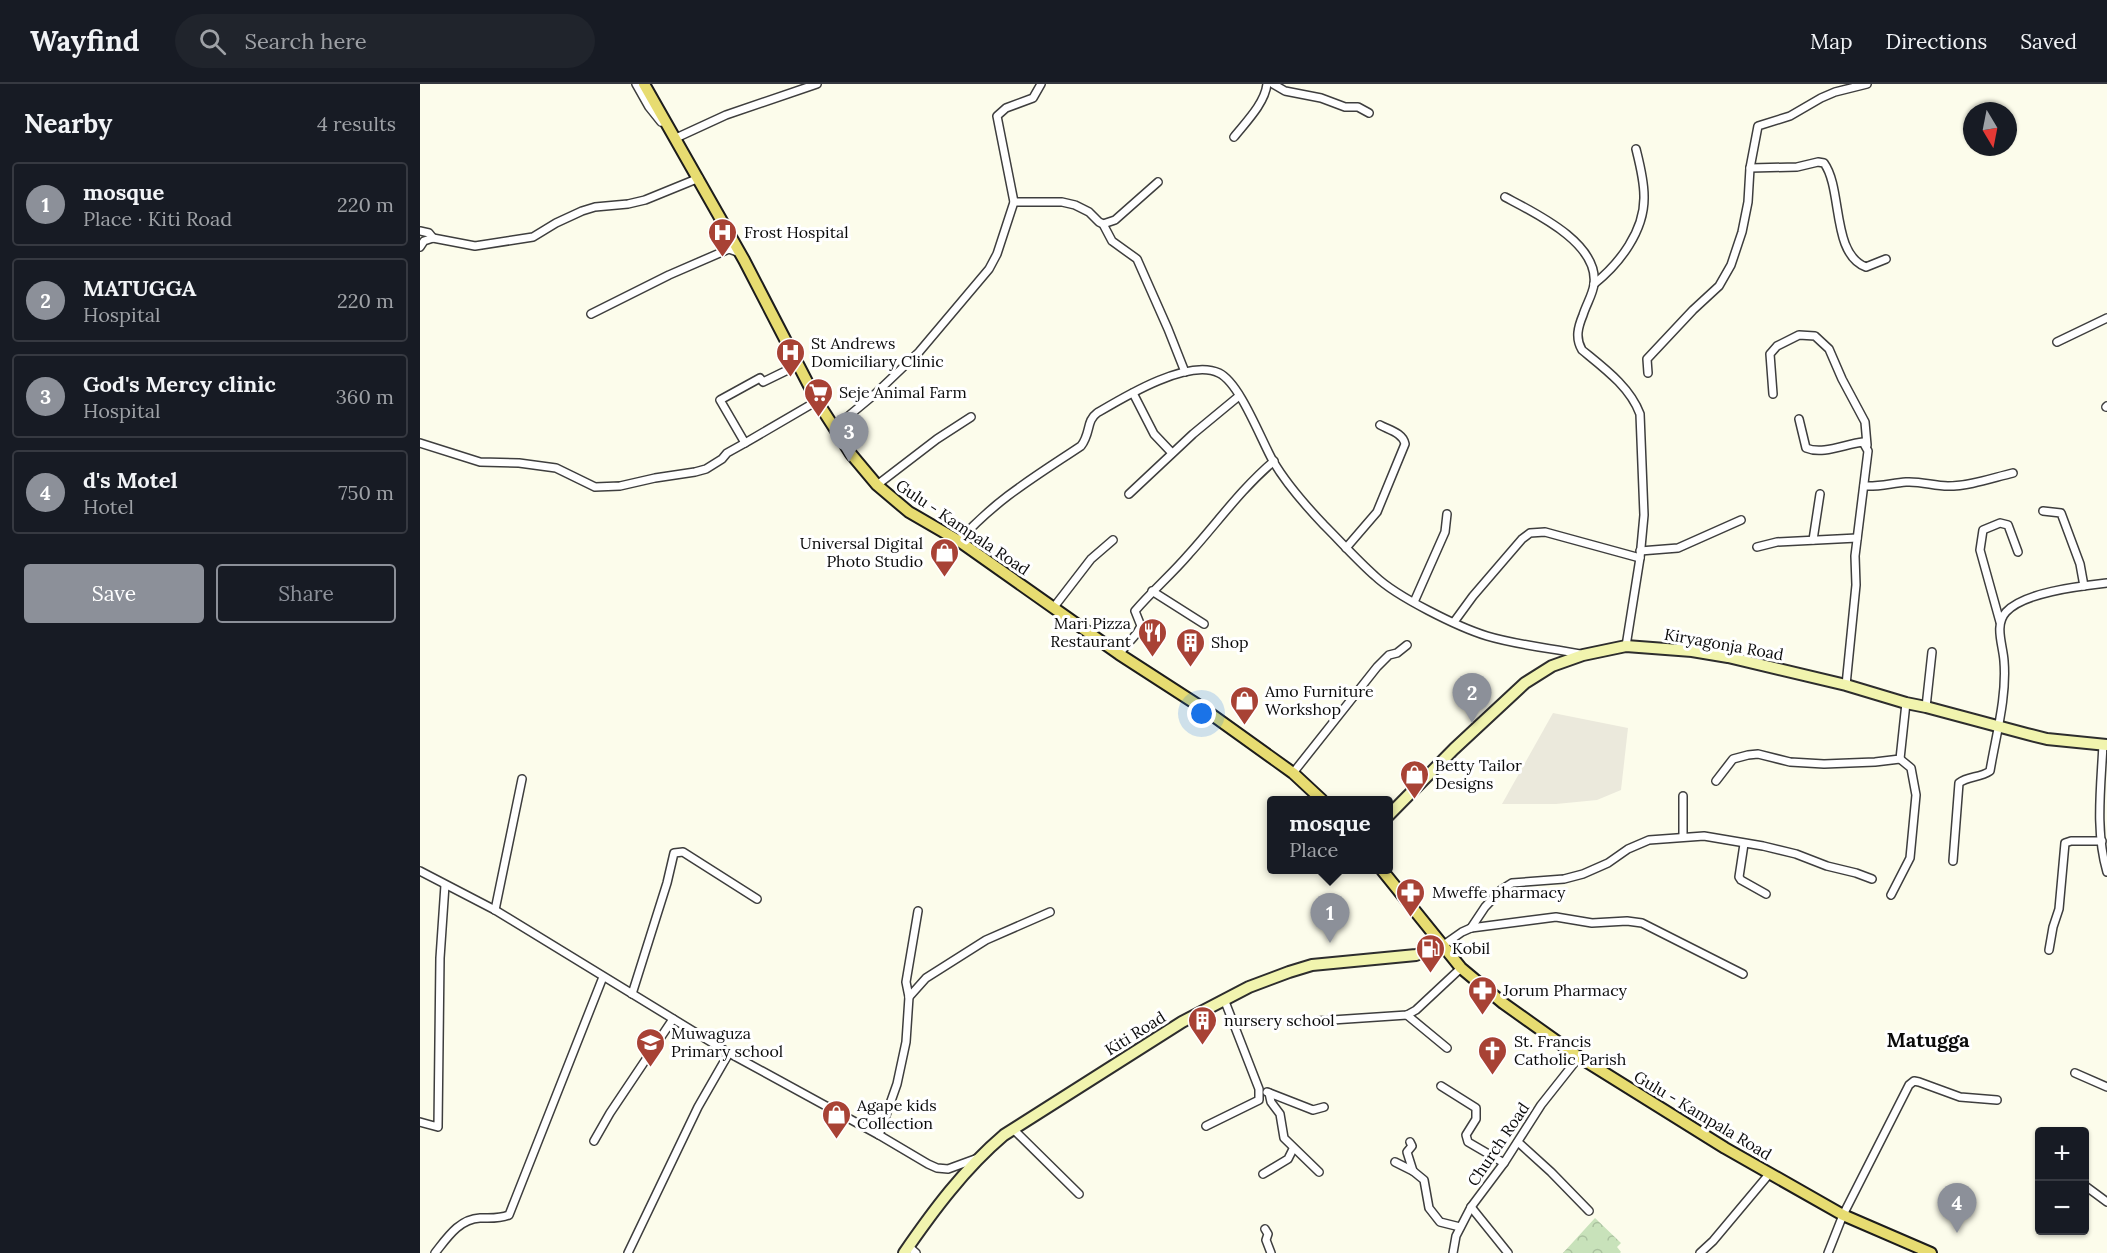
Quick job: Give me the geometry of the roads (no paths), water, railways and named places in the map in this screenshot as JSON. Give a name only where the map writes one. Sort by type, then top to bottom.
[{"type":"main road","name":"Gulu - Kampala Road","points":[[644,84],[740,253],[817,401],[851,454],[877,485],[909,512],[959,541],[1119,654],[1200,707],[1293,774],[1317,796]]},
{"type":"main road","name":"Gulu - Kampala Road","points":[[1385,874],[1461,968],[1503,1003],[1579,1057],[1725,1148],[1843,1215],[1931,1253]]},
{"type":"street","points":[[636,84],[649,107],[673,134],[817,84]]},
{"type":"street","points":[[834,428],[875,394],[919,352],[989,269],[997,254],[1014,202],[997,116],[1006,108],[1033,98],[1041,84]]},
{"type":"street","points":[[1234,136],[1266,93],[1267,84]]},
{"type":"street","points":[[1273,84],[1285,91],[1321,98],[1345,107],[1358,107],[1369,113]]},
{"type":"street","points":[[1648,373],[1647,359],[1719,286],[1731,265],[1742,232],[1748,202],[1750,168],[1758,126],[1790,116],[1835,92],[1867,84]]},
{"type":"street","points":[[1594,284],[1611,270],[1623,255],[1642,215],[1645,199],[1636,149]]},
{"type":"street","points":[[1750,168],[1797,167],[1818,162],[1824,163],[1831,178],[1842,235],[1858,264],[1866,267],[1886,259]]},
{"type":"street","points":[[420,247],[424,241],[433,238],[475,246],[533,237],[582,211],[645,200],[699,178]]},
{"type":"street","points":[[1103,224],[1115,220],[1158,182]]},
{"type":"street","points":[[1505,197],[1547,219],[1573,239],[1590,263],[1594,284],[1578,329],[1578,343],[1582,350],[1628,392],[1636,402],[1640,414],[1644,515],[1626,646]]},
{"type":"street","points":[[1014,202],[1076,204],[1103,224],[1112,241],[1137,259],[1185,372]]},
{"type":"street","points":[[420,231],[429,233],[433,238]]},
{"type":"street","points":[[591,314],[669,275],[729,249],[740,253]]},
{"type":"street","points":[[2056,342],[2107,318]]},
{"type":"street","points":[[1773,394],[1770,354],[1777,346],[1800,335],[1815,336],[1829,349],[1865,423],[1867,447],[1855,556],[1856,585],[1846,685]]},
{"type":"street","points":[[745,443],[720,400],[760,378],[763,382],[798,365]]},
{"type":"street","points":[[959,541],[1010,492],[1081,446],[1087,438],[1092,416],[1133,393],[1185,372],[1196,369],[1220,373],[1239,396],[1274,461],[1299,498],[1376,577],[1414,602],[1485,635],[1583,655]]},
{"type":"street","points":[[1133,393],[1154,434],[1172,453]]},
{"type":"street","points":[[1129,494],[1172,453],[1239,396]]},
{"type":"street","points":[[420,443],[480,462],[519,463],[556,468],[595,487],[620,486],[706,469],[727,453],[817,401]]},
{"type":"street","points":[[877,485],[937,439],[971,417]]},
{"type":"street","points":[[1799,418],[1806,448],[1812,451],[1863,442],[1867,447]]},
{"type":"street","points":[[1346,548],[1377,512],[1405,444],[1399,434],[1380,425]]},
{"type":"street","points":[[1119,654],[1141,626],[1135,611],[1185,559],[1246,488],[1274,461]]},
{"type":"street","points":[[1864,486],[1879,487],[1903,482],[1923,482],[1945,486],[1966,485],[2013,473]]},
{"type":"street","points":[[1813,540],[1820,494]]},
{"type":"street","points":[[2043,511],[2061,513],[2080,564],[2084,586]]},
{"type":"street","points":[[1414,602],[1444,532],[1447,514]]},
{"type":"street","points":[[1454,622],[1488,578],[1530,533],[1545,532],[1640,555],[1678,548],[1741,520]]},
{"type":"street","points":[[1953,861],[1959,783],[1990,771],[2004,694],[2004,661],[2000,622],[1980,549],[1983,530],[2000,523],[2008,525],[2018,552]]},
{"type":"street","points":[[1757,547],[1777,542],[1857,538]]},
{"type":"street","points":[[1054,607],[1091,559],[1113,540]]},
{"type":"street","points":[[2000,622],[2004,613],[2025,600],[2056,590],[2107,583]]},
{"type":"street","points":[[1152,591],[1204,624]]},
{"type":"street","points":[[1293,774],[1377,667],[1389,655],[1397,653],[1407,645]]},
{"type":"street","name":"Kiryagonja Road","points":[[1393,812],[1454,749],[1525,683],[1552,666],[1583,655],[1626,646],[1701,652],[1846,685],[1906,703],[2047,739],[2105,745]]},
{"type":"street","points":[[1926,707],[1932,652]]},
{"type":"street","points":[[1900,759],[1906,703]]},
{"type":"street","points":[[2105,745],[2099,811],[2103,858],[2107,872]]},
{"type":"street","points":[[1716,781],[1733,759],[1748,755],[1758,754],[1790,762],[1824,764],[1900,759],[1911,768],[1916,795],[1910,858],[1890,895]]},
{"type":"street","points":[[495,910],[522,778]]},
{"type":"street","points":[[1683,796],[1683,836]]},
{"type":"street","points":[[1471,928],[1485,907],[1501,890],[1512,883],[1564,879],[1584,874],[1648,840],[1704,836],[1784,850],[1872,879]]},
{"type":"street","points":[[2049,950],[2059,909],[2065,843],[2102,841]]},
{"type":"street","points":[[1744,844],[1739,877],[1766,894]]},
{"type":"street","points":[[632,994],[667,883],[674,853],[683,852],[757,899]]},
{"type":"street","points":[[420,871],[495,910],[729,1053],[937,1168],[948,1168],[978,1158]]},
{"type":"street","points":[[420,1122],[438,1127],[440,958],[445,885]]},
{"type":"street","points":[[879,1135],[897,1084],[906,1042],[909,997],[906,982],[918,911]]},
{"type":"street","points":[[909,997],[926,978],[986,940],[1050,912]]},
{"type":"street","points":[[1442,946],[1471,928],[1556,917],[1592,922],[1627,921],[1642,923],[1743,974]]},
{"type":"street","name":"Kiti Road","points":[[909,1251],[954,1186],[978,1158],[1013,1129],[1182,1022],[1268,979],[1312,965],[1416,955],[1442,946]]},
{"type":"street","points":[[1317,1021],[1407,1015],[1423,1004],[1461,968]]},
{"type":"street","points":[[435,1253],[451,1232],[466,1221],[479,1218],[500,1219],[509,1215],[603,977]]},
{"type":"street","points":[[1206,1126],[1259,1100],[1259,1089],[1224,999]]},
{"type":"street","points":[[1407,1015],[1447,1048]]},
{"type":"street","points":[[594,1141],[610,1113],[674,1019]]},
{"type":"street","points":[[628,1253],[673,1164],[695,1114],[729,1053]]},
{"type":"street","name":"Church Road","points":[[1453,1253],[1460,1227],[1471,1207],[1504,1163],[1541,1105],[1579,1057]]},
{"type":"street","points":[[2074,1073],[2107,1087]]},
{"type":"street","points":[[1828,1253],[1843,1215],[1909,1085],[1914,1081],[1960,1097],[1997,1100]]},
{"type":"street","points":[[1441,1086],[1476,1108],[1476,1119],[1466,1135],[1468,1142],[1504,1163]]},
{"type":"street","points":[[1259,1089],[1313,1110],[1324,1107]]},
{"type":"street","points":[[1269,1093],[1271,1102],[1280,1114],[1284,1138],[1318,1172]]},
{"type":"street","points":[[1013,1129],[1079,1194]]},
{"type":"street","points":[[1410,1142],[1412,1146],[1407,1152],[1413,1171]]},
{"type":"street","points":[[1518,1142],[1589,1211]]},
{"type":"street","points":[[1263,1174],[1288,1159],[1293,1149]]},
{"type":"street","points":[[1395,1162],[1413,1171],[1424,1180],[1429,1208],[1440,1222],[1460,1227]]},
{"type":"street","points":[[1700,1253],[1713,1241],[1770,1173]]},
{"type":"street","points":[[2089,1188],[2107,1202]]},
{"type":"street","points":[[1471,1207],[1508,1253]]},
{"type":"street","points":[[1265,1229],[1271,1253]]},
{"type":"place","name":"Frost Hospital","points":[[723,258]]},
{"type":"place","name":"St Andrews Domiciliary Clinic","points":[[790,378]]},
{"type":"place","name":"Seje Animal Farm","points":[[818,418]]},
{"type":"place","name":"God's Mercy clinic","points":[[849,462]]},
{"type":"place","name":"Universal Digital Photo Studio","points":[[944,578]]},
{"type":"place","name":"Mari Pizza Restaurant","points":[[1152,658]]},
{"type":"place","name":"Shop","points":[[1190,668]]},
{"type":"place","name":"MATUGGA","points":[[1472,723]]},
{"type":"place","name":"Amo Furniture Workshop","points":[[1244,726]]},
{"type":"place","name":"Betty Tailor Designs","points":[[1414,800]]},
{"type":"place","name":"Mweffe pharmacy","points":[[1411,918]]},
{"type":"place","name":"mosque","points":[[1330,943]]},
{"type":"place","name":"Kobil","points":[[1431,974]]},
{"type":"place","name":"Jorum Pharmacy","points":[[1482,1016]]},
{"type":"place","name":"nursery school","points":[[1203,1046]]},
{"type":"place","name":"Muwaguza Primary school","points":[[650,1068]]},
{"type":"place","name":"St. Francis Catholic Parish","points":[[1493,1076]]},
{"type":"place","name":"Agape kids Collection","points":[[836,1140]]},
{"type":"place","name":"d's Motel","points":[[1957,1233]]},
{"type":"district","name":"Matugga","points":[[1928,1040]]}]
